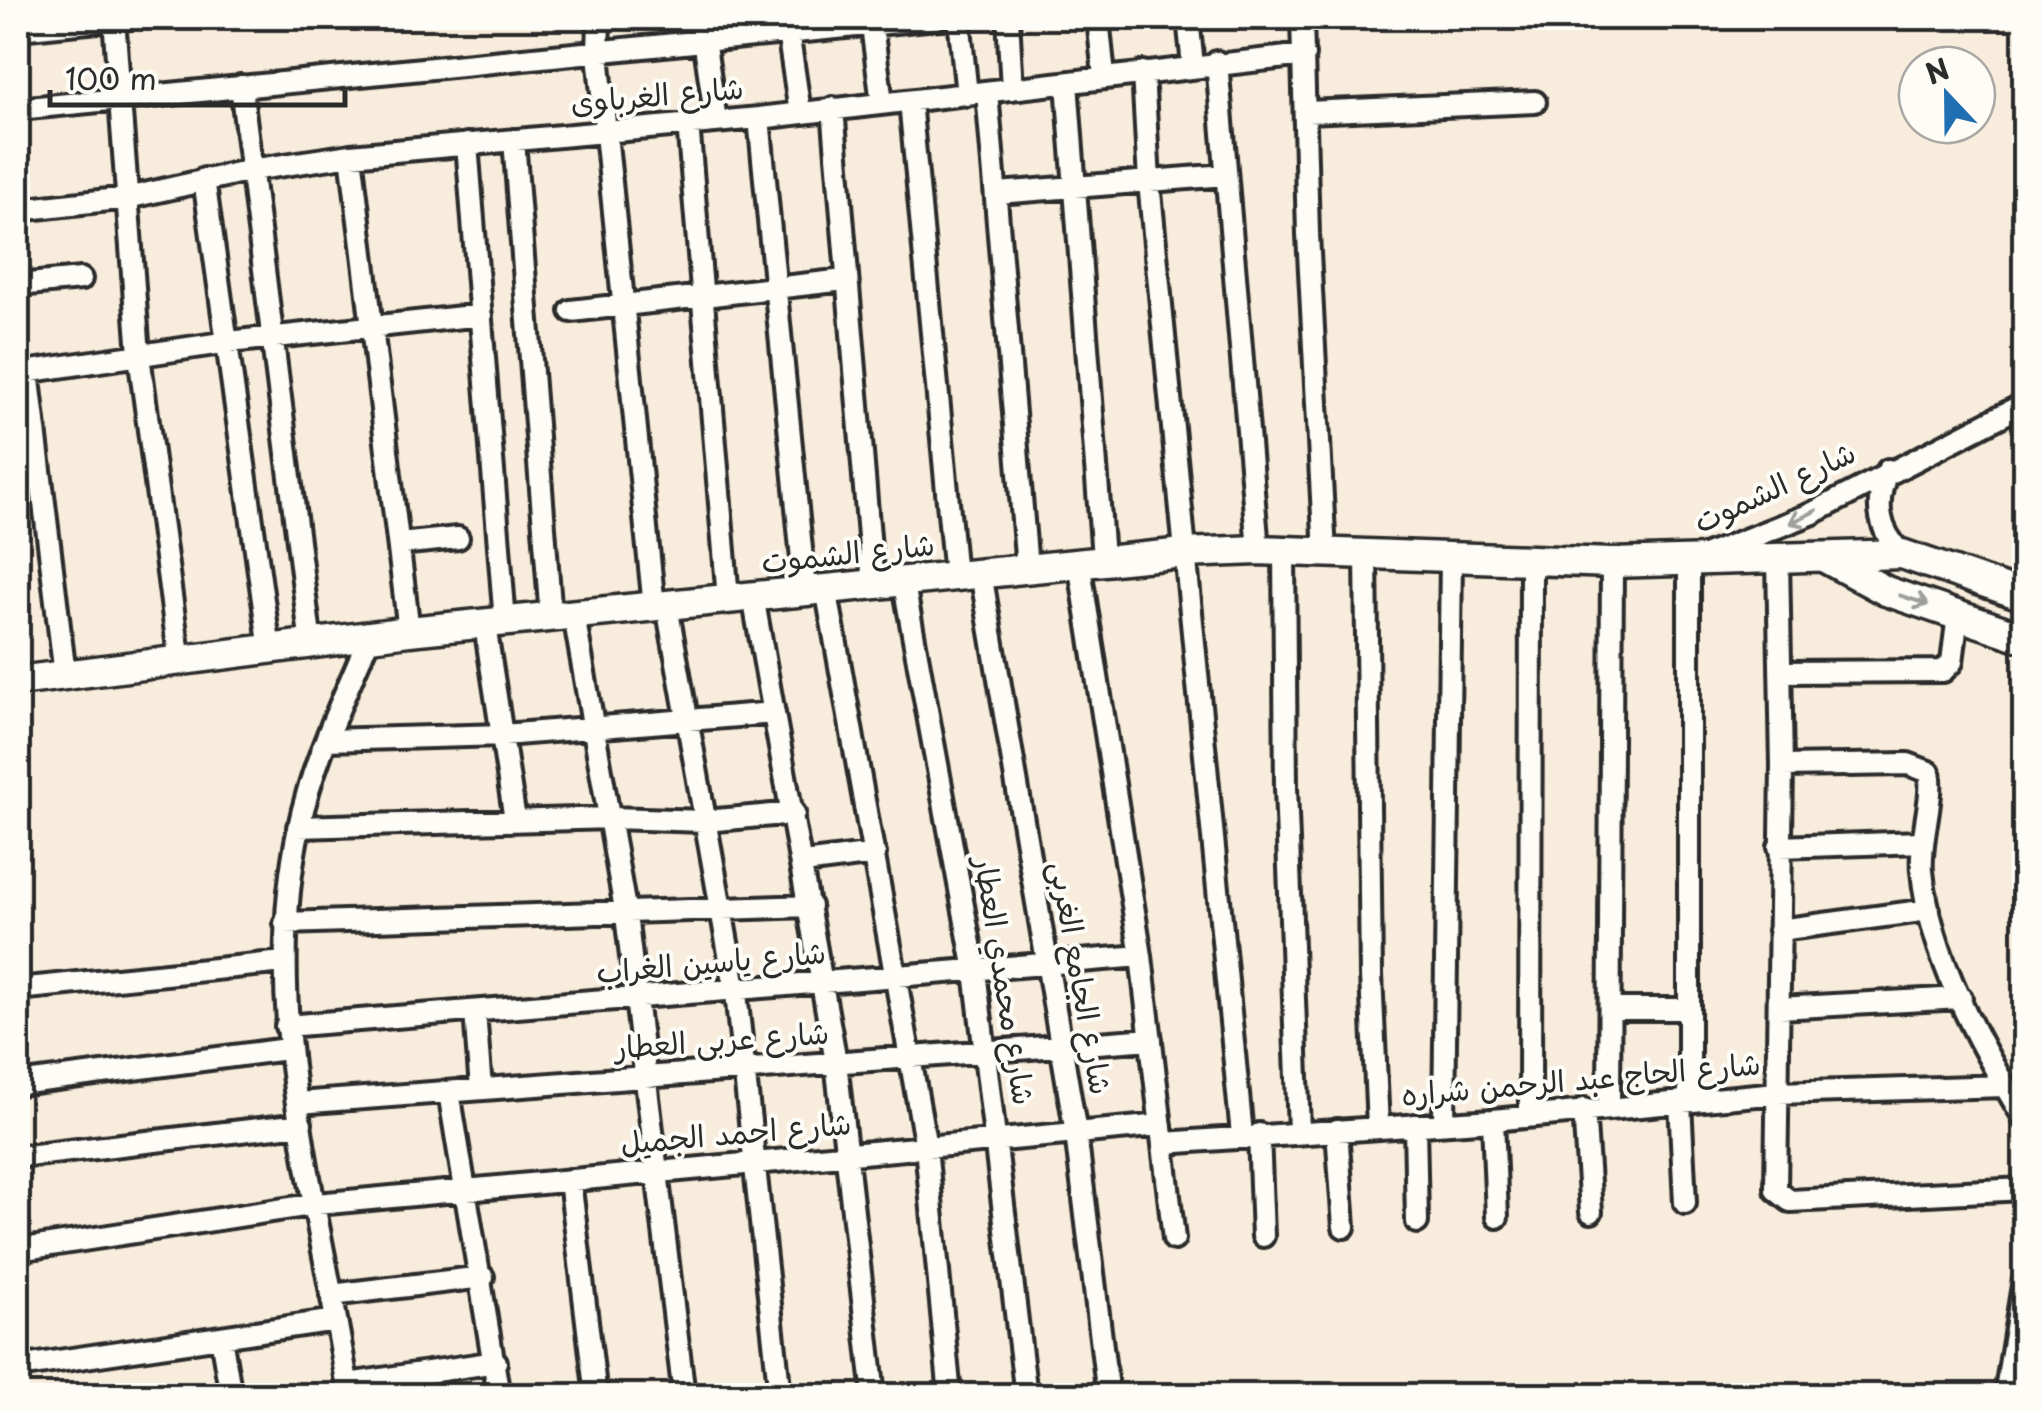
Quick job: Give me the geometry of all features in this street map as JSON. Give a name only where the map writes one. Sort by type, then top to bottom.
[{"type":"street","points":[[18,29],[119,18],[139,355],[180,663]]},
{"type":"street","points":[[599,18],[598,54],[660,606],[687,721],[736,992],[780,1396]]},
{"type":"street","points":[[701,18],[716,122]]},
{"type":"street","points":[[18,109],[598,54],[705,42],[787,25],[937,18]]},
{"type":"street","points":[[959,18],[998,192],[1027,568]]},
{"type":"street","points":[[1008,18],[1012,89]]},
{"type":"street","points":[[1098,18],[1104,76]]},
{"type":"street","points":[[1188,18],[1193,66]]},
{"type":"street","points":[[1302,18],[1308,234],[1325,554]]},
{"type":"street","points":[[872,22],[882,103]]},
{"type":"street","points":[[787,25],[800,112]]},
{"type":"street","name":"شارع الغرباوى","points":[[18,210],[128,198],[204,179],[351,155],[759,118],[1217,62],[1304,55]]},
{"type":"street","points":[[1217,62],[1226,176],[1271,551],[1286,788],[1299,1131]]},
{"type":"street","points":[[1143,72],[1149,182],[1184,553],[1263,1236]]},
{"type":"street","points":[[1067,83],[1076,186],[1092,560],[1174,1239]]},
{"type":"street","points":[[240,86],[311,646]]},
{"type":"street","name":"شارع الجامع الغربى","points":[[910,102],[968,574],[1062,1046],[1108,1396]]},
{"type":"street","points":[[1307,112],[1535,102]]},
{"type":"street","points":[[833,108],[873,584]]},
{"type":"street","points":[[759,118],[776,287],[816,589],[875,854],[926,1147],[950,1396]]},
{"type":"street","points":[[688,124],[702,294],[740,598],[774,713],[824,983],[874,1396]]},
{"type":"street","points":[[514,140],[562,616],[612,818],[648,1077],[684,1396]]},
{"type":"street","points":[[467,144],[481,315],[495,624],[503,735],[515,820]]},
{"type":"street","points":[[351,155],[410,631]]},
{"type":"street","points":[[998,192],[1226,176]]},
{"type":"street","points":[[204,179],[230,342],[270,650]]},
{"type":"street","points":[[18,284],[80,278]]},
{"type":"street","points":[[571,310],[845,280]]},
{"type":"street","points":[[65,676],[23,372],[230,342],[481,315]]},
{"type":"street","name":"شارع الشموت","points":[[1689,562],[1772,532],[2024,404]]},
{"type":"street","name":"شارع الشموت","points":[[1888,470],[1880,494],[1880,518],[1884,532],[1902,554]]},
{"type":"street","points":[[399,544],[458,538]]},
{"type":"street","name":"شارع الشموت","points":[[18,680],[180,663],[410,631],[1184,553],[1271,551],[1612,564],[1902,554],[2024,596]]},
{"type":"street","points":[[1366,554],[1371,975],[1378,1127]]},
{"type":"street","points":[[1444,1122],[1451,558]]},
{"type":"street","points":[[1826,558],[1886,591],[2024,638]]},
{"type":"street","points":[[1778,560],[1782,766],[1774,1182],[1782,1197],[1790,1201],[2024,1189]]},
{"type":"street","points":[[1530,1115],[1531,562]]},
{"type":"street","points":[[1684,1203],[1689,1009],[1689,562]]},
{"type":"street","points":[[1609,1106],[1612,564]]},
{"type":"street","name":"شارع محمدي العطار","points":[[903,580],[975,971],[1026,1396]]},
{"type":"street","points":[[1780,672],[1943,671],[1952,662],[1958,615]]},
{"type":"street","points":[[370,636],[326,740],[298,827],[284,962],[288,1049],[301,1124],[349,1390],[496,1362]]},
{"type":"street","points":[[326,740],[593,730],[774,713]]},
{"type":"street","points":[[1782,766],[1908,764],[1924,768],[1930,777],[1921,842],[1929,910],[1961,998],[2024,1118]]},
{"type":"street","points":[[298,827],[612,818],[705,821],[794,812]]},
{"type":"street","points":[[1779,848],[1921,842]]},
{"type":"street","points":[[803,864],[875,854]]},
{"type":"street","points":[[285,924],[810,906]]},
{"type":"street","points":[[1779,930],[1929,910]]},
{"type":"street","name":"شارع ياسين الغراب","points":[[286,1026],[1141,956]]},
{"type":"street","points":[[18,989],[284,962]]},
{"type":"street","points":[[1780,1008],[1961,998]]},
{"type":"street","points":[[1610,1009],[1689,1009]]},
{"type":"street","points":[[474,1012],[480,1089]]},
{"type":"street","name":"شارع عربى العطار","points":[[298,1103],[1151,1039]]},
{"type":"street","points":[[18,1084],[288,1049]]},
{"type":"street","name":"شارع الحاج عبد الرحمن شراره","points":[[1162,1134],[1251,1135],[1494,1120],[1609,1106],[1777,1093],[2004,1086]]},
{"type":"street","points":[[450,1092],[464,1190],[483,1277],[499,1396]]},
{"type":"street","points":[[1584,1109],[1590,1212]]},
{"type":"street","points":[[1494,1120],[1497,1216]]},
{"type":"street","points":[[18,1157],[301,1124]]},
{"type":"street","points":[[1415,1125],[1417,1222]]},
{"type":"street","points":[[1337,1130],[1344,1227]]},
{"type":"street","name":"شارع احمد الجميل","points":[[18,1250],[317,1204],[1076,1132],[1162,1134]]},
{"type":"street","points":[[570,1180],[596,1396]]},
{"type":"street","points":[[331,1294],[483,1277]]},
{"type":"street","points":[[2005,1396],[2024,1279]]},
{"type":"street","points":[[18,1368],[336,1320]]},
{"type":"street","points":[[221,1337],[231,1396]]}]
